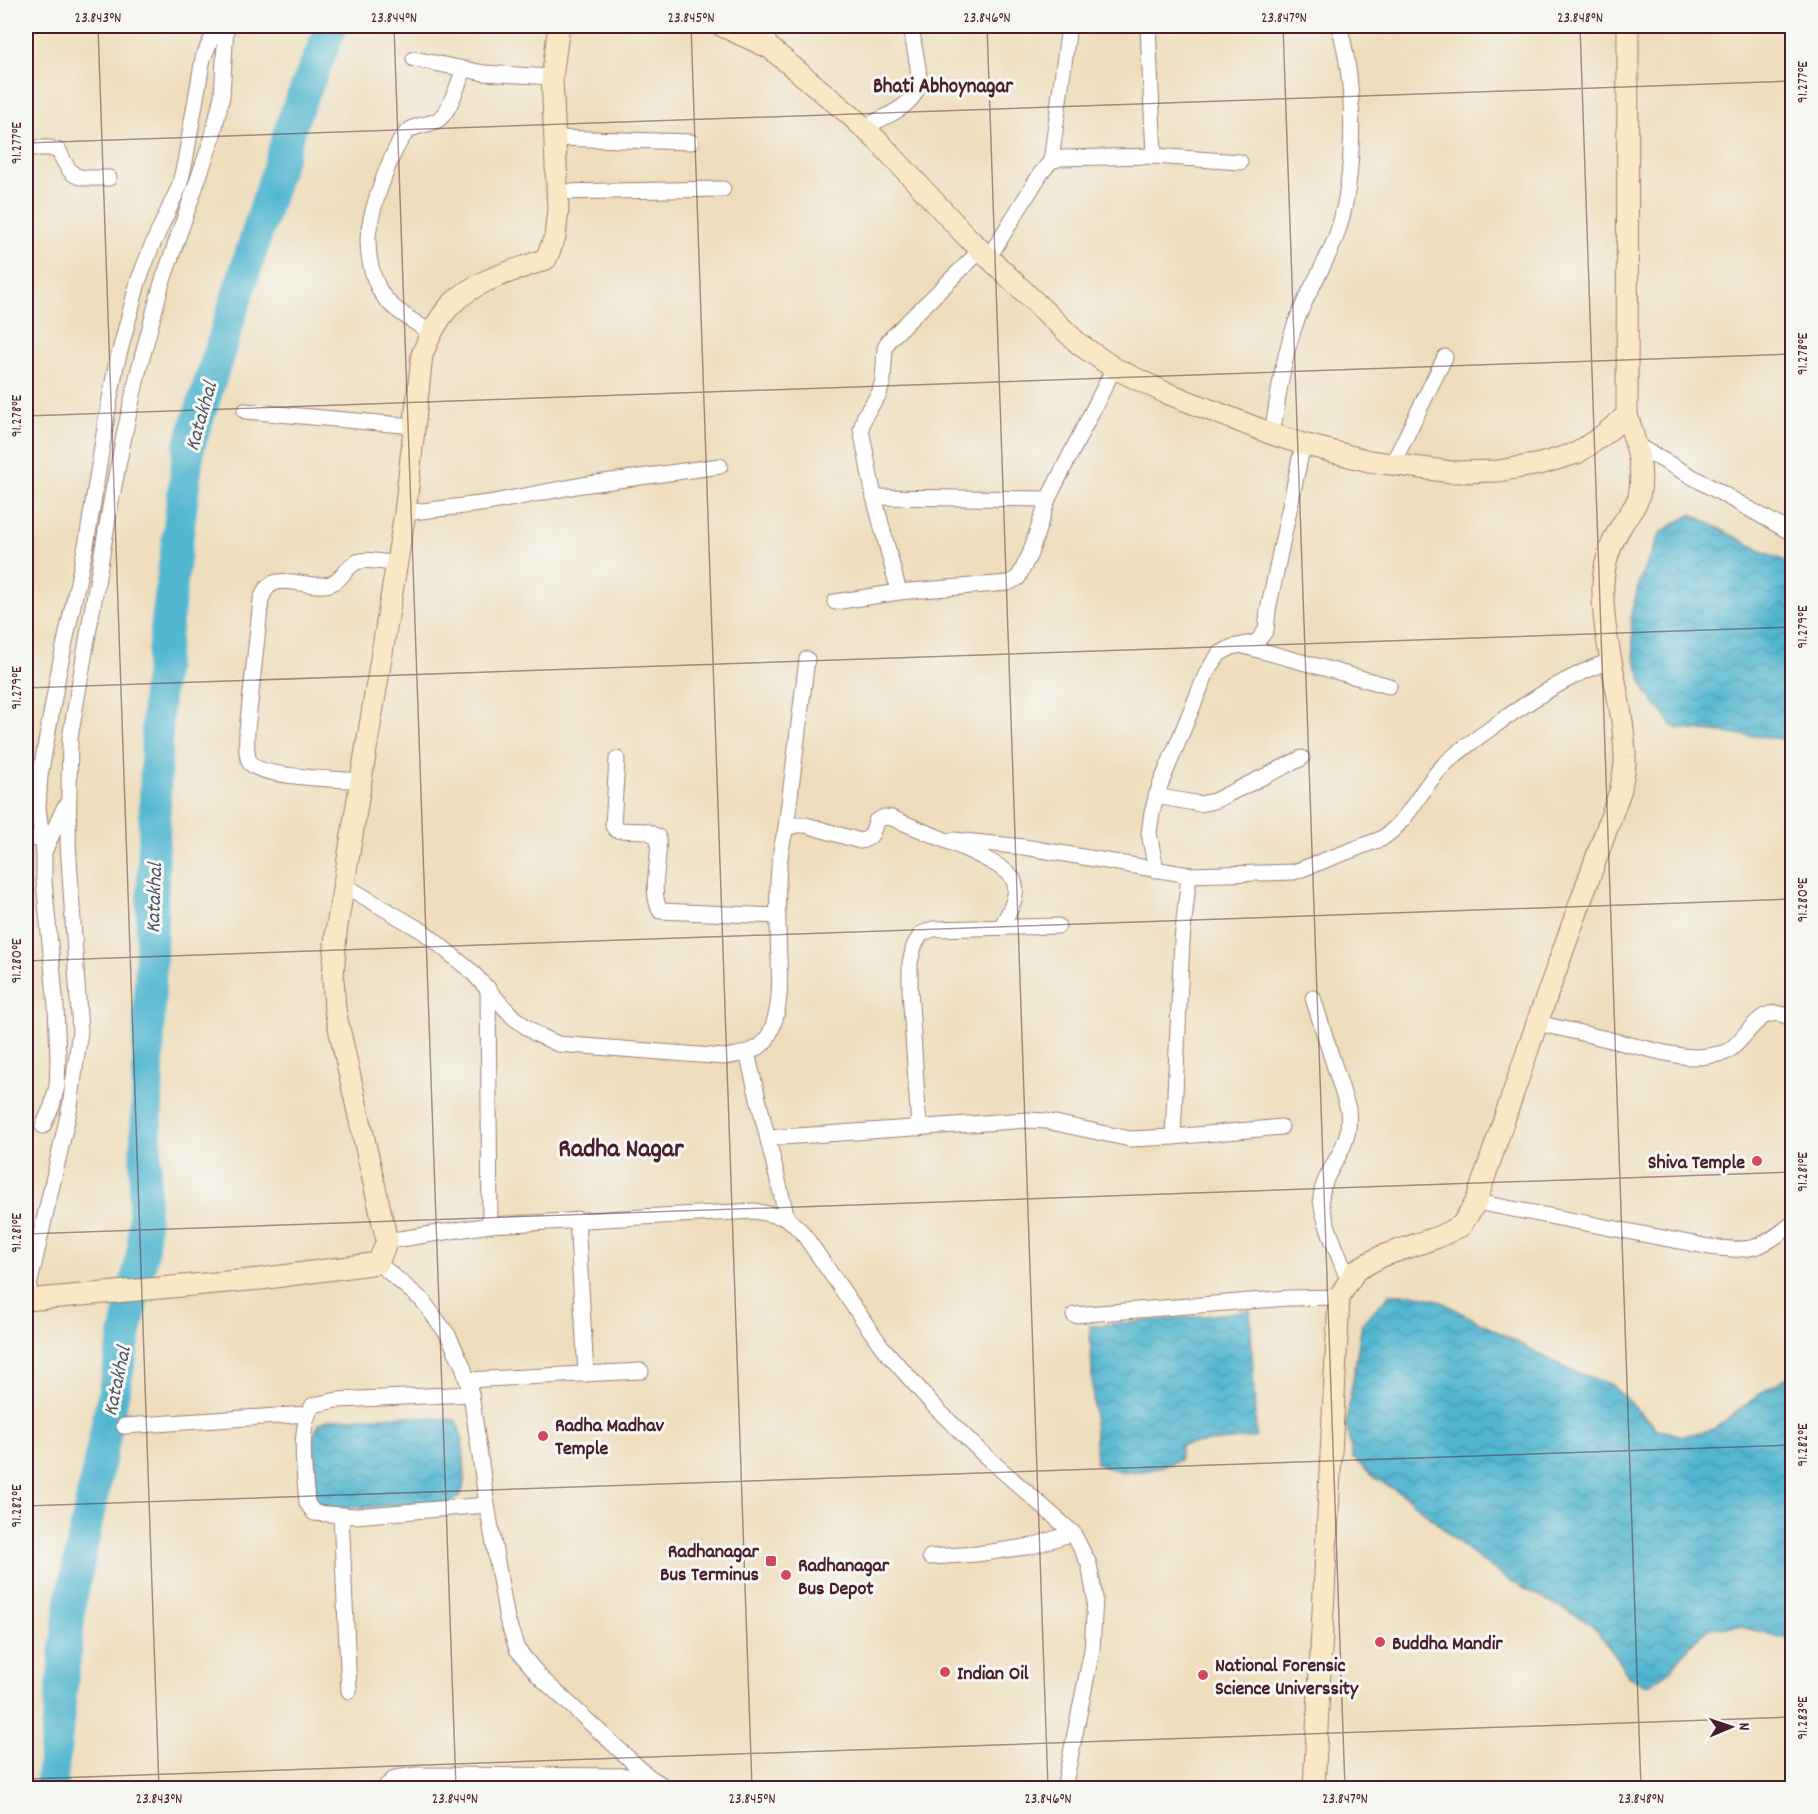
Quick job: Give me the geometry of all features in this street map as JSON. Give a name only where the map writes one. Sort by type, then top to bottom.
[{"type":"street","points":[[43,1126],[52,1106],[57,1086],[58,1059],[56,1005],[38,808],[42,767],[87,540],[106,415],[116,366],[138,282],[179,187],[203,58],[211,40],[221,26]]},
{"type":"street","points":[[226,26],[222,96],[213,139],[161,286],[138,373],[114,485],[70,738],[68,843],[80,1031],[70,1107],[26,1300],[260,1279],[378,1263],[422,1300],[448,1335],[463,1366],[469,1387],[507,1618],[518,1649],[540,1677],[648,1776],[667,1788]]},
{"type":"street","points":[[378,1263],[387,1241],[335,1010],[333,978],[336,932],[405,513],[422,355],[431,333],[452,303],[474,286],[546,259],[555,237],[557,192],[552,77],[559,26]]},
{"type":"street","points":[[722,26],[770,48],[863,128],[985,253],[1079,344],[1114,368],[1164,392],[1303,444],[1368,461],[1451,472],[1498,471],[1540,464],[1577,453],[1628,415]]},
{"type":"street","points":[[764,26],[770,48]]},
{"type":"street","points":[[863,128],[899,109],[916,94],[919,86],[919,70],[912,26]]},
{"type":"street","points":[[1051,161],[1069,26]]},
{"type":"street","points":[[1148,26],[1154,156]]},
{"type":"street","points":[[1272,434],[1294,327],[1331,249],[1342,218],[1349,170],[1351,129],[1347,62],[1339,26]]},
{"type":"street","points":[[1074,1315],[1289,1298],[1344,1289],[1356,1270],[1382,1256],[1438,1237],[1461,1226],[1476,1202],[1621,789],[1626,759],[1622,723],[1610,661],[1603,604],[1603,582],[1607,555],[1638,498],[1642,472],[1628,415],[1628,26]]},
{"type":"street","points":[[414,59],[483,73],[552,77]]},
{"type":"street","points":[[431,333],[390,303],[379,291],[374,277],[368,240],[371,220],[399,143],[414,127],[436,121],[444,115],[464,70]]},
{"type":"street","points":[[555,138],[691,142]]},
{"type":"street","points":[[26,148],[50,148],[59,151],[67,169],[74,175],[86,178],[109,178]]},
{"type":"street","points":[[899,592],[874,497],[861,429],[865,415],[879,394],[883,380],[885,348],[890,339],[985,253],[1051,161],[1061,158],[1154,156],[1239,162]]},
{"type":"street","points":[[557,192],[723,189]]},
{"type":"street","points":[[1392,465],[1445,357]]},
{"type":"street","points":[[835,602],[899,592],[1008,583],[1018,579],[1030,554],[1048,499],[1114,368]]},
{"type":"street","points":[[244,411],[413,426]]},
{"type":"street","points":[[1156,870],[1149,833],[1156,796],[1207,672],[1219,654],[1232,647],[1257,642],[1266,630],[1268,610],[1303,444]]},
{"type":"street","points":[[1636,445],[1792,533]]},
{"type":"street","points":[[405,513],[498,502],[582,485],[720,466]]},
{"type":"street","points":[[874,497],[1048,499]]},
{"type":"street","points":[[361,781],[275,774],[260,770],[250,762],[247,730],[261,600],[264,589],[270,583],[281,581],[321,585],[333,583],[341,578],[354,563],[364,561],[397,564]]},
{"type":"street","points":[[1241,645],[1389,686]]},
{"type":"street","points":[[344,885],[424,932],[449,951],[488,988],[498,1003],[514,1018],[536,1034],[558,1044],[725,1057],[747,1053],[765,1042],[776,1017],[779,992],[778,916],[781,843],[786,828],[807,660]]},
{"type":"street","points":[[942,839],[1024,847],[1188,875],[1294,872],[1381,839],[1393,832],[1428,782],[1462,748],[1536,696],[1589,668],[1610,661]]},
{"type":"street","points":[[1156,796],[1200,804],[1214,801],[1302,758]]},
{"type":"street","points":[[617,759],[613,826],[616,830],[646,831],[658,837],[656,892],[660,911],[778,916]]},
{"type":"street","points":[[43,846],[68,800]]},
{"type":"street","points":[[786,828],[806,825],[860,841],[868,840],[873,833],[876,821],[884,817],[892,818],[942,839],[1006,870],[1014,879],[1016,889],[1014,899],[1001,927]]},
{"type":"street","points":[[26,837],[43,846]]},
{"type":"street","points":[[1173,1137],[1182,940],[1188,875]]},
{"type":"street","points":[[919,1128],[910,963],[914,946],[921,934],[933,929],[1058,926]]},
{"type":"street","points":[[488,988],[490,1225]]},
{"type":"street","points":[[1313,998],[1348,1109],[1349,1123],[1345,1142],[1332,1166],[1321,1198],[1344,1289],[1314,1788]]},
{"type":"street","points":[[1537,1023],[1654,1050],[1680,1055],[1706,1056],[1727,1051],[1759,1019],[1774,1013],[1792,1018]]},
{"type":"street","points":[[747,1053],[787,1218],[802,1233],[882,1347],[936,1408],[981,1452],[1073,1533],[1089,1564],[1095,1598],[1092,1650],[1064,1788]]},
{"type":"street","points":[[768,1138],[1027,1120],[1046,1121],[1130,1139],[1281,1127]]},
{"type":"street","points":[[1476,1202],[1739,1251],[1759,1246],[1775,1238],[1792,1224]]},
{"type":"street","points":[[387,1241],[490,1225],[577,1219],[755,1211],[787,1218]]},
{"type":"street","points":[[577,1219],[586,1374]]},
{"type":"street","points":[[487,1505],[341,1515],[314,1513],[307,1503],[304,1428],[307,1414],[313,1405],[324,1402],[586,1374],[641,1371]]},
{"type":"street","points":[[124,1426],[307,1414]]},
{"type":"street","points":[[341,1515],[349,1691]]},
{"type":"street","points":[[930,1557],[977,1554],[1032,1546],[1073,1533]]},
{"type":"street","points":[[387,1786],[395,1778],[416,1775],[648,1776]]},
{"type":"water","points":[[1692,514],[1761,551],[1792,564],[1792,740],[1675,728],[1647,693],[1634,656],[1631,614],[1642,573],[1661,532]]},
{"type":"water","points":[[1390,1294],[1412,1294],[1438,1300],[1569,1370],[1610,1384],[1657,1429],[1682,1436],[1714,1429],[1768,1388],[1792,1375],[1792,1487],[1784,1501],[1792,1508],[1792,1640],[1742,1627],[1711,1627],[1689,1646],[1671,1669],[1647,1686],[1629,1677],[1590,1623],[1510,1581],[1471,1553],[1407,1497],[1373,1477],[1353,1458],[1346,1425],[1362,1323]]},
{"type":"water","points":[[1250,1310],[1256,1437],[1181,1445],[1179,1460],[1148,1470],[1117,1470],[1096,1463],[1090,1326]]},
{"type":"water","points":[[404,1416],[456,1420],[461,1436],[465,1469],[463,1489],[460,1495],[448,1503],[331,1509],[321,1507],[314,1501],[314,1434],[320,1423],[330,1419]]},
{"type":"waterway","name":"Katakhal","points":[[51,1788],[71,1600],[143,1249],[158,693],[189,447],[295,114],[332,26]]},
{"type":"place","name":"Shiva Temple","points":[[1757,1161]]},
{"type":"place","name":"Radha Madhav Temple","points":[[543,1436]]},
{"type":"place","name":"Radhanagar Bus Terminus","points":[[771,1561]]},
{"type":"place","name":"Radhanagar Bus Depot","points":[[786,1575]]},
{"type":"place","name":"Buddha Mandir","points":[[1380,1642]]},
{"type":"place","name":"Indian Oil","points":[[945,1672]]},
{"type":"place","name":"National Forensic Science Universsity","points":[[1203,1675]]},
{"type":"district","name":"Bhati Abhoynagar","points":[[943,85]]},
{"type":"district","name":"Radha Nagar","points":[[621,1147]]}]
